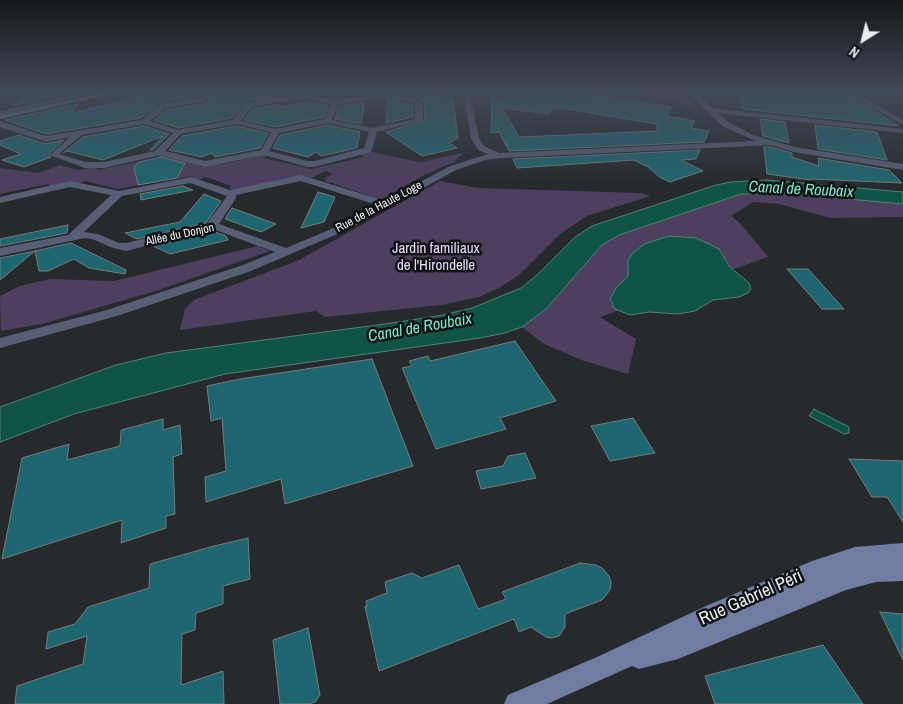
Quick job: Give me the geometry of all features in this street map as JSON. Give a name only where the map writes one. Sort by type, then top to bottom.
[{"type":"main road","name":"Rue Gabriel Péri","points":[[517,704],[606,666],[706,618],[820,568],[855,557],[903,553]]},
{"type":"main road","name":"Rue Gabriel Péri","points":[[606,666],[678,647],[846,579],[876,571],[903,570]]},
{"type":"street","points":[[0,123],[4,126],[46,139],[139,123]]},
{"type":"street","points":[[147,123],[178,132],[231,123]]},
{"type":"street","points":[[240,123],[276,131],[318,123]]},
{"type":"street","points":[[337,123],[373,130],[406,123]]},
{"type":"street","points":[[472,123],[475,138],[480,148],[497,155]]},
{"type":"street","points":[[725,123],[750,137],[771,143],[903,167]]},
{"type":"street","points":[[829,123],[903,131]]},
{"type":"street","points":[[160,152],[205,164],[264,152],[307,164],[316,164],[368,150],[373,130]]},
{"type":"street","points":[[264,152],[276,131]]},
{"type":"street","points":[[81,133],[55,152],[54,155],[92,166],[153,155],[160,152],[178,132]]},
{"type":"street","points":[[714,146],[735,143],[750,137]]},
{"type":"street","points":[[472,154],[475,138]]},
{"type":"street","name":"Rue de la Haute Loge","points":[[0,344],[155,300],[287,252],[345,227],[440,175],[472,154],[497,155],[771,143]]},
{"type":"street","points":[[0,200],[70,184],[119,194],[191,180],[229,193],[301,178],[386,205]]},
{"type":"street","points":[[214,226],[213,222],[232,196],[229,193]]},
{"type":"street","points":[[72,237],[119,194]]},
{"type":"street","name":"Allée du Donjon","points":[[0,252],[72,237],[94,236],[117,246],[126,247],[214,226],[287,252]]},
{"type":"green space","points":[[372,152],[419,162],[463,153],[454,162],[424,175],[381,200],[332,183],[323,182],[327,180],[323,179],[333,174],[326,171],[311,178],[303,176],[237,189],[229,189],[231,186],[206,177],[198,180],[192,179],[193,176],[117,189],[85,181],[79,184],[50,187],[48,184],[0,194],[0,168],[38,173],[60,165],[78,170],[96,167],[98,170],[156,158],[159,157],[158,155],[163,154],[216,163],[218,165],[255,157],[254,155],[260,154],[267,155],[263,158],[311,169],[364,157],[361,154]]},
{"type":"green space","name":"Jardin familiaux de l'Hirondelle","points":[[440,181],[478,188],[641,193],[650,196],[587,216],[560,234],[519,275],[499,288],[479,297],[441,305],[325,317],[316,311],[180,330],[185,309],[194,300],[299,260]]},
{"type":"green space","points":[[741,194],[819,195],[903,204],[903,217],[830,218],[779,204],[753,202],[731,216],[740,223],[768,257],[600,317],[636,339],[628,374],[584,361],[544,344],[522,327],[546,309],[602,245],[619,235]]},
{"type":"green space","points":[[225,233],[262,246],[260,247],[270,251],[159,290],[42,324],[1,331],[0,296],[20,286],[50,279],[114,281],[258,246]]},
{"type":"water","name":"Canal de Roubaix","points":[[767,180],[903,192],[903,204],[782,193],[741,194],[619,235],[602,245],[546,309],[522,327],[505,333],[225,374],[74,414],[0,442],[0,407],[116,365],[166,353],[392,323],[443,315],[472,308],[521,288],[537,275],[575,237],[592,226],[716,185],[731,182]]},
{"type":"water","points":[[669,236],[696,238],[719,249],[729,266],[749,283],[751,289],[748,293],[739,297],[713,300],[695,311],[678,314],[649,312],[630,315],[615,309],[610,299],[616,288],[628,276],[628,260],[632,254],[644,244]]},
{"type":"water","points":[[814,409],[849,427],[849,433],[844,434],[809,416]]},
{"type":"building","points":[[13,123],[112,123],[46,134]]},
{"type":"building","points":[[163,123],[206,123],[178,128]]},
{"type":"building","points":[[257,123],[296,123],[276,127]]},
{"type":"building","points":[[416,123],[456,123],[458,138],[449,143],[457,148],[422,156],[386,132]]},
{"type":"building","points":[[491,123],[511,123],[519,137],[657,131],[657,124],[650,123],[694,123],[691,128],[709,131],[704,142],[509,151],[499,132],[491,133]]},
{"type":"building","points":[[761,123],[785,123],[789,143],[763,136]]},
{"type":"building","points":[[870,123],[894,123],[899,126]]},
{"type":"building","points":[[328,125],[360,132],[357,148],[321,156],[316,152],[308,157],[273,148],[280,135]]},
{"type":"building","points":[[815,125],[877,132],[887,160],[818,149]]},
{"type":"building","points":[[144,126],[169,134],[154,149],[150,150],[163,136],[103,160],[67,151],[63,153],[83,137]]},
{"type":"building","points":[[236,126],[268,133],[260,148],[215,157],[212,153],[202,157],[169,150],[182,136]]},
{"type":"building","points":[[19,135],[45,144],[64,140],[49,154],[51,157],[24,167],[2,160],[21,154],[0,145],[0,141]]},
{"type":"building","points":[[764,147],[792,153],[792,157],[819,166],[818,158],[889,170],[902,183],[811,180],[767,174]]},
{"type":"building","points":[[700,150],[696,159],[681,160],[703,171],[670,182],[634,160],[517,168],[513,159]]},
{"type":"building","points":[[161,157],[185,163],[177,178],[138,185],[134,167],[139,162]]},
{"type":"building","points":[[183,186],[193,190],[141,200],[140,194]]},
{"type":"building","points":[[318,192],[335,197],[324,222],[301,228]]},
{"type":"building","points":[[204,194],[221,201],[206,223],[137,239],[125,233],[180,222]]},
{"type":"building","points":[[232,208],[276,224],[261,232],[225,219]]},
{"type":"building","points":[[68,225],[67,233],[0,246],[0,239]]},
{"type":"building","points":[[213,231],[226,236],[228,240],[170,254],[153,246]]},
{"type":"building","points":[[71,243],[126,270],[125,274],[89,268],[74,259],[48,271],[39,271],[35,251]]},
{"type":"building","points":[[35,251],[0,280],[0,258]]},
{"type":"building","points":[[787,269],[808,269],[844,309],[822,309]]},
{"type":"building","points":[[515,341],[556,401],[500,418],[506,429],[436,449],[402,368],[412,366],[409,361],[428,356],[430,361]]},
{"type":"building","points":[[372,359],[413,466],[285,504],[281,479],[206,502],[205,477],[226,471],[222,418],[211,421],[207,386],[240,379]]},
{"type":"building","points":[[633,418],[655,453],[610,461],[591,426]]},
{"type":"building","points":[[163,419],[163,430],[180,425],[182,454],[173,457],[175,514],[166,516],[166,528],[121,543],[122,520],[2,559],[22,458],[69,444],[67,460],[120,446],[121,430]]},
{"type":"building","points":[[525,453],[536,478],[481,489],[476,471],[503,466],[508,456]]},
{"type":"building","points":[[849,459],[903,461],[903,522],[887,497],[872,497]]},
{"type":"building","points":[[248,538],[250,579],[223,586],[223,604],[196,613],[195,630],[182,634],[181,685],[223,671],[224,704],[15,704],[17,686],[83,664],[87,636],[46,649],[48,632],[75,624],[88,607],[149,588],[150,564]]},
{"type":"building","points":[[580,563],[596,565],[602,568],[609,576],[611,582],[610,590],[602,600],[565,614],[565,627],[559,636],[546,637],[531,627],[519,632],[514,619],[379,671],[365,606],[367,606],[366,601],[387,593],[385,582],[412,573],[422,578],[459,565],[478,609],[506,599],[502,592]]},
{"type":"building","points":[[880,612],[903,614],[903,660]]},
{"type":"building","points":[[308,628],[320,695],[315,702],[309,704],[280,704],[273,640]]},
{"type":"building","points":[[823,645],[863,704],[715,704],[705,676]]}]
